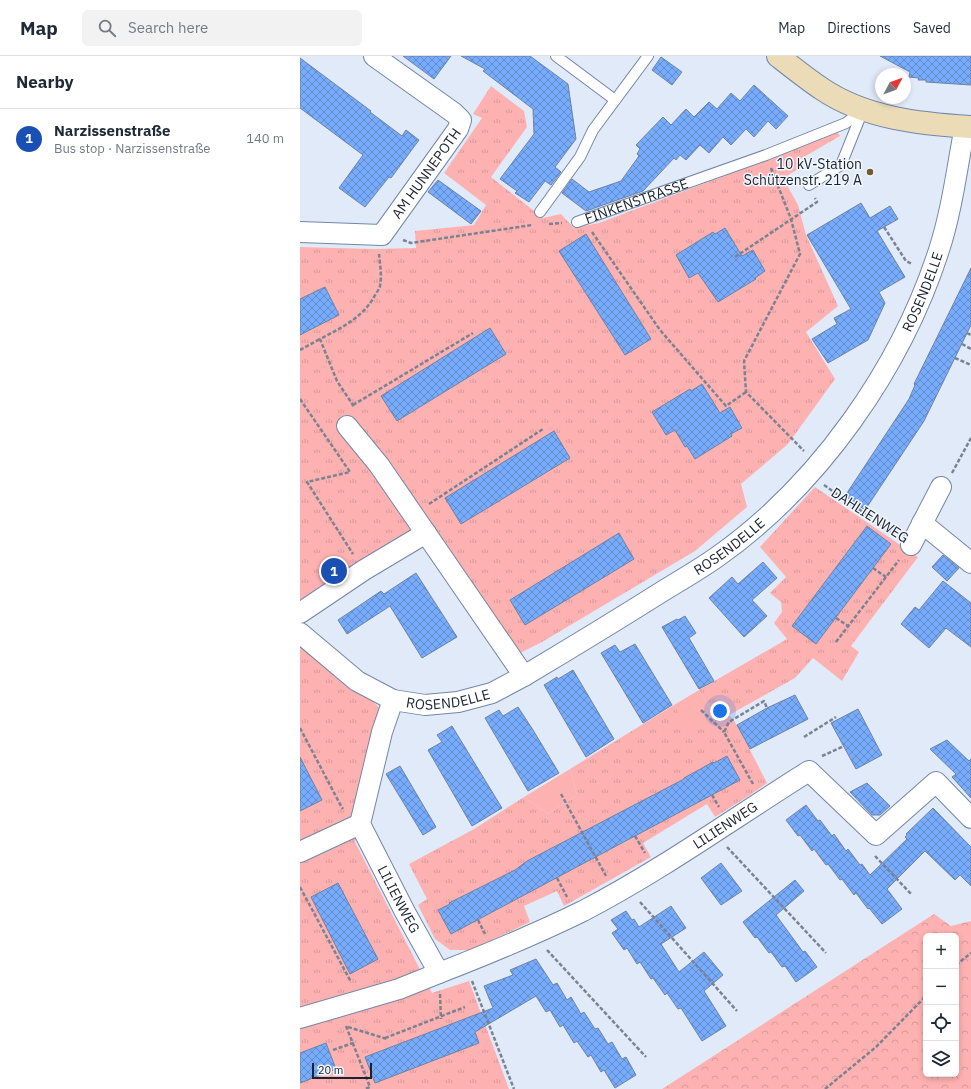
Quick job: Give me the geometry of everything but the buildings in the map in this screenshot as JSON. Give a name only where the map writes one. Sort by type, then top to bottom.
[{"type":"street","name":"AM HUNNEPOTH","points":[[374,56],[454,113],[461,120],[458,128],[382,235]]},
{"type":"street","points":[[778,56],[822,89],[863,110],[905,119],[968,127]]},
{"type":"street","name":"ROSENDELLE","points":[[300,633],[357,680],[393,700],[425,705],[458,702],[492,693],[524,676],[717,557],[765,519],[813,470],[856,415],[887,367],[916,309],[939,249],[948,218],[968,127]]},
{"type":"street","points":[[300,232],[382,235]]},
{"type":"street","points":[[346,426],[379,465],[524,676]]},
{"type":"street","name":"DAHLIENWEG","points":[[911,545],[941,487]]},
{"type":"street","name":"DAHLIENWEG","points":[[922,523],[971,564]]},
{"type":"street","points":[[300,613],[364,570],[426,533]]},
{"type":"street","points":[[300,852],[360,824],[382,732],[393,700]]},
{"type":"street","name":"LILIENWEG","points":[[300,1018],[339,1008],[399,989],[533,935],[583,911],[621,890],[714,833],[809,771],[876,834],[936,782],[971,818]]},
{"type":"street","name":"LILIENWEG","points":[[360,824],[405,912],[439,973]]},
{"type":"lane","points":[[556,56],[615,100]]},
{"type":"lane","points":[[540,212],[580,157],[593,130],[648,56]]},
{"type":"lane","points":[[809,185],[841,165],[863,110]]},
{"type":"lane","name":"FINKENSTRASSE","points":[[580,221],[766,155],[846,123],[863,110]]},
{"type":"path","points":[[580,221],[660,330],[726,406],[746,392],[744,361],[800,254],[791,219],[766,155]]},
{"type":"path","points":[[735,257],[817,202],[809,185]]},
{"type":"path","name":"FINKENSTRASSE","points":[[545,224],[580,221]]},
{"type":"path","points":[[300,350],[351,322],[371,302],[380,288],[381,277],[379,252],[382,235],[411,243],[537,225]]},
{"type":"path","points":[[884,227],[906,261],[930,273]]},
{"type":"path","points":[[967,333],[971,336]]},
{"type":"path","points":[[346,426],[353,405],[473,334]]},
{"type":"path","points":[[320,339],[337,381],[353,405]]},
{"type":"path","points":[[962,344],[971,349]]},
{"type":"path","points":[[954,358],[971,366]]},
{"type":"path","name":"DAHLIENWEG","points":[[746,392],[813,470],[911,545]]},
{"type":"path","points":[[300,399],[350,472],[307,482],[364,570]]},
{"type":"path","points":[[413,514],[543,429]]},
{"type":"path","points":[[941,487],[945,486],[971,438]]},
{"type":"path","points":[[836,642],[911,545]]},
{"type":"path","points":[[873,568],[886,578]]},
{"type":"path","points":[[836,618],[848,626]]},
{"type":"path","points":[[724,732],[729,722],[764,701],[767,708]]},
{"type":"path","points":[[701,710],[724,732],[762,802]]},
{"type":"path","points":[[804,737],[836,717]]},
{"type":"path","points":[[300,728],[341,806],[360,824]]},
{"type":"path","points":[[818,758],[844,746]]},
{"type":"path","points":[[561,794],[621,890],[737,1011]]},
{"type":"path","points":[[714,833],[826,953]]},
{"type":"path","points":[[300,887],[361,1001]]},
{"type":"path","points":[[533,935],[646,1057]]},
{"type":"path","points":[[959,963],[971,953]]},
{"type":"path","points":[[465,963],[514,1089]]},
{"type":"path","points":[[825,1089],[876,1047],[923,999]]},
{"type":"path","points":[[339,1008],[370,1087],[365,1089]]},
{"type":"path","points":[[347,1027],[386,1038],[465,1008]]},
{"type":"path","points":[[333,1050],[353,1043]]},
{"type":"green space","points":[[491,86],[524,111],[527,127],[491,177],[543,218],[561,214],[574,228],[599,223],[769,159],[835,129],[840,136],[797,161],[800,168],[783,178],[798,205],[806,235],[838,306],[806,332],[835,379],[788,444],[741,484],[747,507],[695,551],[542,642],[514,656],[427,527],[300,607],[300,247],[374,249],[416,248],[415,231],[474,225],[486,205],[444,173],[482,118],[473,114]]},
{"type":"green space","points":[[815,487],[918,557],[851,646],[859,652],[842,681],[813,658],[795,678],[729,715],[737,725],[767,783],[715,817],[707,804],[643,843],[651,857],[564,906],[557,891],[524,906],[530,922],[471,950],[450,950],[435,939],[418,905],[427,899],[409,864],[474,829],[524,797],[548,814],[577,795],[570,769],[674,705],[687,725],[711,710],[699,690],[787,639],[774,623],[782,612],[781,602],[770,593],[786,577],[760,547]]},
{"type":"green space","points":[[300,637],[355,684],[385,713],[355,842],[432,993],[469,981],[509,1089],[300,1089]]},
{"type":"green space","points":[[699,690],[711,710],[687,726],[674,705]]},
{"type":"green space","points":[[570,769],[577,795],[548,814],[524,797]]},
{"type":"green space","points":[[934,914],[951,926],[971,921],[971,1089],[662,1089]]},
{"type":"place","name":"10 kV-Station Schützenstr. 219 A","points":[[870,172]]},
{"type":"place","name":"Narzissenstraße","points":[[334,571]]}]
